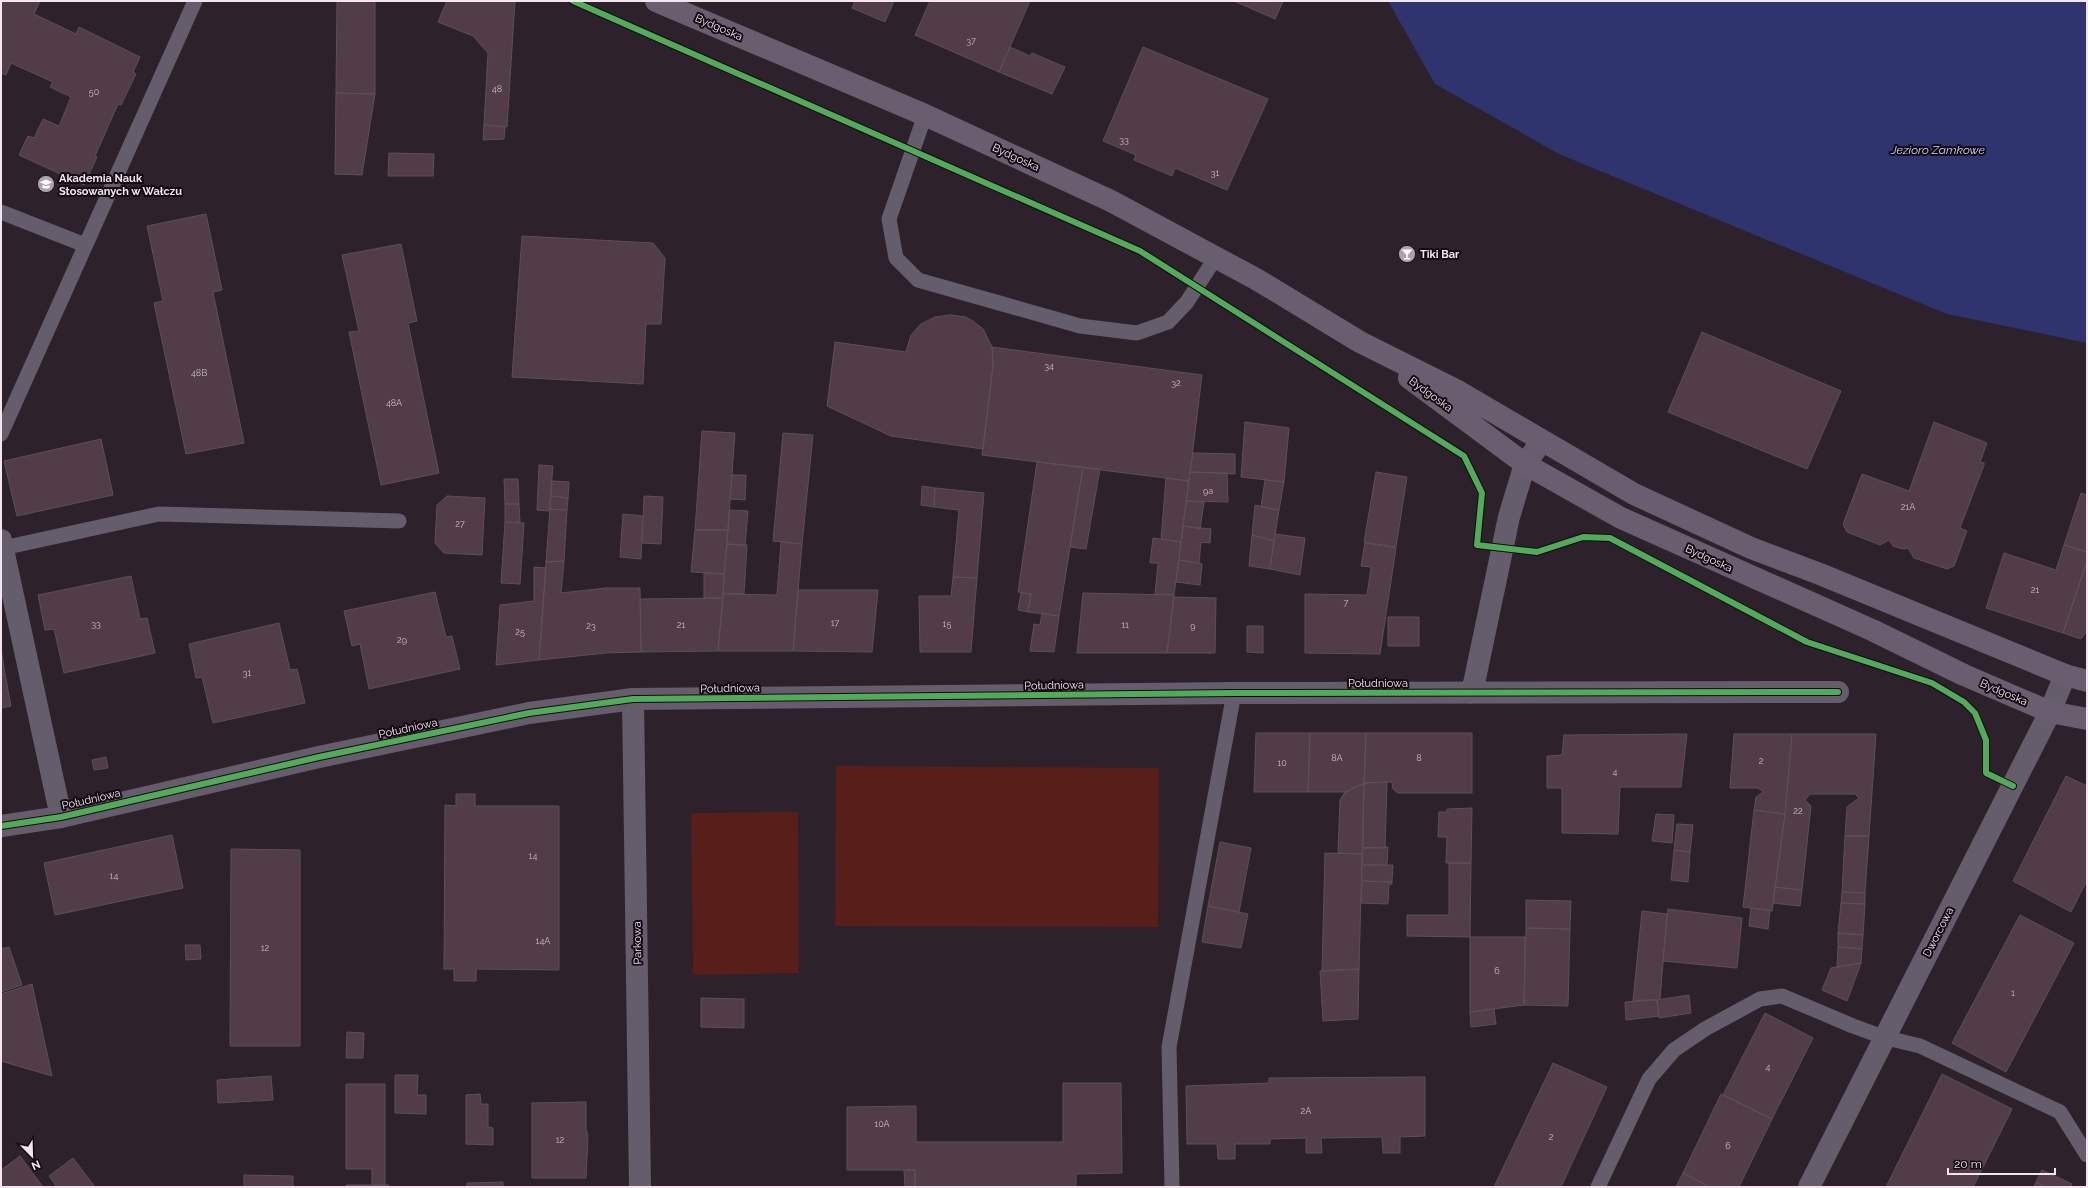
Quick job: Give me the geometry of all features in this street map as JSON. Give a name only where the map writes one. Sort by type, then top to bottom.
[{"type":"street","name":"Bydgoska","points":[[656,1],[925,115],[1111,201],[1256,278],[1360,342],[1525,464],[1621,518],[1872,630],[1964,675],[2050,712],[2087,719]]},
{"type":"street","name":"Bydgoska","points":[[1360,342],[1456,390],[1634,494],[1752,548],[1820,574],[2065,675],[2087,681]]},
{"type":"street","points":[[1472,693],[1508,517],[1525,464],[1542,441]]},
{"type":"street","points":[[2,544],[61,817]]},
{"type":"street","name":"Dworcowa","points":[[1809,1187],[2050,712],[2065,675]]},
{"type":"street","name":"Południowa","points":[[1,826],[61,817],[319,757],[529,713],[633,699],[1234,693],[1838,692]]},
{"type":"street","name":"Parkowa","points":[[633,699],[640,1187]]},
{"type":"lane","points":[[1,434],[195,1]]},
{"type":"lane","points":[[925,115],[889,219],[896,258],[918,280],[1080,326],[1137,333],[1168,322],[1186,302],[1216,257]]},
{"type":"lane","points":[[1,212],[85,246]]},
{"type":"lane","points":[[2,544],[158,514],[399,521]]},
{"type":"lane","points":[[1172,1187],[1169,1047],[1234,693]]},
{"type":"lane","points":[[1598,1187],[1649,1079],[1674,1050],[1705,1029],[1760,998],[1782,996],[1884,1037],[1920,1046],[2060,1112],[2087,1155]]},
{"type":"shaded area","points":[[836,766],[1159,768],[1158,927],[835,926]]},
{"type":"shaded area","points":[[798,812],[799,973],[693,975],[691,813]]},
{"type":"water","name":"Jezioro Zamkowe","points":[[1388,1],[2087,1],[2087,343],[1947,314],[1559,154],[1435,84]]},
{"type":"building","points":[[1,1],[40,1],[34,14],[76,34],[79,27],[140,57],[133,72],[136,74],[121,105],[118,104],[84,185],[19,155],[28,136],[34,138],[43,119],[59,126],[71,97],[50,87],[53,82],[11,63],[6,75],[1,73]]},
{"type":"building","points":[[337,1],[375,1],[375,94],[336,93]]},
{"type":"building","points":[[447,1],[515,1],[507,127],[484,125],[488,53],[473,36],[438,22]]},
{"type":"building","points":[[855,1],[894,1],[885,22],[852,8]]},
{"type":"building","points":[[930,1],[1030,1],[999,72],[915,35]]},
{"type":"building","points":[[1234,1],[1283,1],[1275,19]]},
{"type":"building","points":[[1010,47],[1030,56],[1032,53],[1065,67],[1052,94],[999,72]]},
{"type":"building","points":[[1143,47],[1268,99],[1227,190],[1175,168],[1172,176],[1134,160],[1136,155],[1103,141]]},
{"type":"building","points":[[336,93],[375,94],[362,175],[335,174]]},
{"type":"building","points":[[484,125],[505,127],[504,139],[483,140]]},
{"type":"building","points":[[389,153],[434,154],[433,176],[388,176]]},
{"type":"building","points":[[206,214],[222,290],[213,292],[244,443],[186,454],[154,303],[163,301],[147,226]]},
{"type":"building","points":[[522,236],[653,243],[665,258],[661,324],[646,324],[643,384],[512,377]]},
{"type":"building","points":[[401,244],[417,321],[408,323],[439,473],[381,485],[349,332],[359,331],[342,255]]},
{"type":"building","points":[[950,315],[966,317],[973,321],[983,329],[992,347],[993,366],[983,449],[891,436],[827,406],[835,342],[906,352],[911,335],[921,324],[935,317]]},
{"type":"building","points":[[1702,332],[1841,391],[1807,469],[1668,412]]},
{"type":"building","points":[[992,347],[1202,375],[1189,481],[982,455],[993,366]]},
{"type":"building","points":[[1245,422],[1289,428],[1284,482],[1241,477]]},
{"type":"building","points":[[1934,422],[1987,443],[1980,462],[1984,463],[1984,465],[1960,528],[1967,531],[1954,566],[1947,569],[1914,558],[1908,548],[1903,549],[1893,546],[1889,540],[1880,545],[1847,532],[1843,524],[1862,474],[1909,491]]},
{"type":"building","points":[[702,431],[735,433],[728,530],[695,530]]},
{"type":"building","points":[[783,433],[813,435],[802,544],[773,541]]},
{"type":"building","points":[[101,439],[113,495],[17,516],[4,461]]},
{"type":"building","points":[[1193,453],[1235,454],[1235,474],[1190,472]]},
{"type":"building","points":[[1037,462],[1083,467],[1059,616],[1028,612],[1031,594],[1018,592]]},
{"type":"building","points":[[539,465],[553,466],[549,511],[537,510]]},
{"type":"building","points":[[1083,467],[1100,469],[1086,549],[1070,547]]},
{"type":"building","points":[[1190,472],[1227,473],[1228,502],[1186,501]]},
{"type":"building","points":[[1376,472],[1407,477],[1396,547],[1364,542]]},
{"type":"building","points":[[732,475],[746,475],[745,500],[730,499]]},
{"type":"building","points":[[1166,478],[1189,481],[1181,542],[1161,539]]},
{"type":"building","points":[[504,479],[518,479],[519,504],[505,504]]},
{"type":"building","points":[[1265,480],[1284,482],[1279,510],[1261,507]]},
{"type":"building","points":[[552,481],[569,482],[568,498],[551,496]]},
{"type":"building","points":[[922,486],[935,488],[934,507],[921,505]]},
{"type":"building","points":[[935,488],[984,493],[977,578],[953,577],[959,510],[934,507]]},
{"type":"building","points":[[2081,493],[2087,495],[2087,552],[2064,545]]},
{"type":"building","points":[[447,496],[485,498],[482,555],[444,553],[435,543],[437,505]]},
{"type":"building","points":[[551,496],[568,498],[567,510],[550,509]]},
{"type":"building","points":[[644,496],[663,497],[661,544],[642,543]]},
{"type":"building","points":[[1186,501],[1204,502],[1200,529],[1183,526]]},
{"type":"building","points":[[505,504],[519,504],[520,523],[505,522]]},
{"type":"building","points":[[1255,505],[1279,510],[1274,541],[1252,535]]},
{"type":"building","points":[[550,509],[567,510],[564,561],[546,562]]},
{"type":"building","points":[[729,510],[748,511],[745,546],[727,544]]},
{"type":"building","points":[[623,514],[643,516],[641,559],[620,557]]},
{"type":"building","points":[[505,522],[524,523],[520,584],[501,583]]},
{"type":"building","points":[[1183,526],[1211,529],[1210,543],[1201,542],[1199,563],[1179,560]]},
{"type":"building","points":[[695,530],[728,530],[724,574],[691,572]]},
{"type":"building","points":[[1275,534],[1305,538],[1300,575],[1270,569]]},
{"type":"building","points":[[1252,535],[1274,541],[1270,569],[1249,566]]},
{"type":"building","points":[[1153,538],[1181,542],[1174,595],[1155,594],[1158,563],[1150,563]]},
{"type":"building","points":[[781,542],[802,544],[793,651],[718,651],[723,594],[777,595]]},
{"type":"building","points":[[1365,543],[1396,548],[1380,654],[1305,653],[1305,594],[1367,595],[1371,567],[1361,566]]},
{"type":"building","points":[[727,544],[747,545],[744,594],[723,594]]},
{"type":"building","points":[[2064,545],[2087,552],[2087,561],[2063,633],[1986,608],[2004,553],[2056,570]]},
{"type":"building","points":[[1179,560],[1202,564],[1200,585],[1176,582]]},
{"type":"building","points":[[564,561],[561,593],[606,588],[640,588],[641,652],[606,653],[539,660],[546,562]]},
{"type":"building","points":[[2087,561],[2087,631],[2081,639],[2063,633]]},
{"type":"building","points":[[534,567],[546,568],[539,660],[496,665],[500,605],[534,601]]},
{"type":"building","points":[[704,573],[724,574],[723,598],[704,598]]},
{"type":"building","points":[[131,576],[140,619],[147,618],[155,653],[64,673],[54,629],[45,630],[38,595]]},
{"type":"building","points":[[953,577],[977,578],[971,652],[920,652],[919,596],[951,596]]},
{"type":"building","points":[[798,590],[878,590],[872,652],[793,651]]},
{"type":"building","points":[[435,592],[446,637],[452,636],[460,669],[369,689],[360,644],[352,646],[344,611]]},
{"type":"building","points":[[1021,593],[1031,594],[1028,612],[1018,610]]},
{"type":"building","points":[[1083,593],[1174,595],[1167,653],[1077,653]]},
{"type":"building","points":[[1174,597],[1216,598],[1215,653],[1167,653]]},
{"type":"building","points":[[723,598],[718,651],[641,652],[640,599]]},
{"type":"building","points":[[1042,613],[1059,616],[1054,652],[1030,651],[1034,624],[1040,625]]},
{"type":"building","points":[[1388,617],[1419,617],[1419,646],[1388,646]]},
{"type":"building","points":[[279,623],[290,670],[297,669],[305,703],[213,723],[202,677],[196,678],[189,644]]},
{"type":"building","points":[[1247,626],[1263,626],[1263,653],[1247,652]]},
{"type":"building","points":[[1,649],[5,674],[1,675]]},
{"type":"building","points":[[5,674],[11,706],[1,708],[1,675]]},
{"type":"building","points":[[1256,733],[1310,733],[1308,792],[1254,792]]},
{"type":"building","points":[[1310,733],[1366,733],[1364,783],[1345,792],[1308,792]]},
{"type":"building","points":[[1366,733],[1472,733],[1472,793],[1398,793],[1393,789],[1392,782],[1364,783]]},
{"type":"building","points":[[1687,734],[1681,787],[1620,787],[1618,834],[1562,833],[1562,788],[1547,788],[1547,756],[1562,755],[1564,735]]},
{"type":"building","points":[[1734,734],[1792,734],[1785,814],[1754,810],[1756,797],[1763,792],[1758,788],[1730,788]]},
{"type":"building","points":[[1792,734],[1876,734],[1869,836],[1845,836],[1847,807],[1859,798],[1855,794],[1810,794],[1805,800],[1811,806],[1802,890],[1775,887],[1785,814]]},
{"type":"building","points":[[106,757],[108,768],[94,770],[92,760]]},
{"type":"building","points":[[2066,776],[2087,786],[2087,880],[2071,912],[2013,881]]},
{"type":"building","points":[[1387,782],[1385,848],[1363,848],[1364,783]]},
{"type":"building","points":[[1364,783],[1362,854],[1338,853],[1340,800],[1345,792]]},
{"type":"building","points":[[456,794],[475,794],[475,806],[559,806],[559,970],[476,969],[476,981],[454,981],[454,969],[444,969],[445,805],[456,806]]},
{"type":"building","points":[[1472,808],[1471,863],[1446,863],[1447,837],[1438,837],[1439,812],[1447,812],[1447,809]]},
{"type":"building","points":[[1754,810],[1785,814],[1772,911],[1743,907]]},
{"type":"building","points":[[1656,814],[1674,815],[1672,843],[1652,841]]},
{"type":"building","points":[[1677,824],[1693,825],[1690,852],[1674,850]]},
{"type":"building","points":[[172,835],[183,888],[55,915],[44,863]]},
{"type":"building","points":[[1845,836],[1869,836],[1865,893],[1842,892]]},
{"type":"building","points":[[1220,842],[1251,848],[1239,912],[1208,906]]},
{"type":"building","points":[[1388,847],[1387,864],[1362,865],[1363,848]]},
{"type":"building","points":[[231,849],[300,850],[300,1046],[230,1046]]},
{"type":"building","points":[[1674,850],[1690,852],[1688,882],[1671,880]]},
{"type":"building","points":[[1325,853],[1362,854],[1359,969],[1322,971]]},
{"type":"building","points":[[1449,863],[1471,863],[1470,937],[1407,936],[1407,915],[1449,915]]},
{"type":"building","points":[[1362,865],[1393,865],[1392,882],[1362,881]]},
{"type":"building","points":[[1362,881],[1392,882],[1392,884],[1389,884],[1388,904],[1361,903]]},
{"type":"building","points":[[1775,887],[1802,890],[1800,906],[1773,903]]},
{"type":"building","points":[[1842,892],[1865,893],[1865,904],[1841,903]]},
{"type":"building","points":[[1526,900],[1571,901],[1570,929],[1526,928]]},
{"type":"building","points":[[1841,903],[1865,904],[1863,935],[1838,933]]},
{"type":"building","points":[[1208,906],[1248,914],[1241,948],[1202,942]]},
{"type":"building","points":[[1751,908],[1770,910],[1768,929],[1749,926]]},
{"type":"building","points":[[1668,909],[1742,918],[1737,968],[1663,961]]},
{"type":"building","points":[[1642,911],[1667,914],[1660,999],[1633,1001]]},
{"type":"building","points":[[2020,915],[2074,943],[2006,1072],[1952,1043]]},
{"type":"building","points":[[1526,928],[1570,929],[1568,1006],[1524,1005]]},
{"type":"building","points":[[1838,933],[1863,935],[1862,949],[1838,947]]},
{"type":"building","points":[[1470,937],[1525,937],[1524,1005],[1470,1012]]},
{"type":"building","points":[[185,945],[200,945],[201,959],[186,960]]},
{"type":"building","points":[[9,947],[22,985],[1,992],[1,949]]},
{"type":"building","points":[[1838,947],[1862,949],[1861,963],[1837,967]]},
{"type":"building","points":[[1861,963],[1847,1001],[1822,990],[1831,968]]},
{"type":"building","points":[[1359,969],[1358,1019],[1323,1021],[1320,971]]},
{"type":"building","points":[[32,984],[52,1076],[1,1061],[1,994]]},
{"type":"building","points":[[1689,995],[1691,1013],[1659,1018],[1657,1000]]},
{"type":"building","points":[[701,998],[744,999],[744,1028],[701,1027]]},
{"type":"building","points":[[1657,1000],[1659,1016],[1626,1020],[1625,1002]]},
{"type":"building","points":[[1494,1009],[1496,1024],[1471,1027],[1470,1012]]},
{"type":"building","points":[[1765,1013],[1813,1038],[1772,1119],[1723,1095]]},
{"type":"building","points":[[347,1032],[364,1033],[363,1058],[346,1058]]},
{"type":"building","points":[[1553,1063],[1607,1087],[1561,1187],[1494,1187]]},
{"type":"building","points":[[1942,1074],[2012,1109],[1973,1187],[1886,1187]]},
{"type":"building","points":[[395,1075],[418,1075],[417,1095],[426,1095],[426,1114],[395,1113]]},
{"type":"building","points":[[271,1076],[273,1100],[218,1103],[217,1080]]},
{"type":"building","points":[[1425,1077],[1425,1136],[1400,1137],[1400,1153],[1383,1153],[1382,1137],[1321,1138],[1322,1153],[1306,1153],[1306,1138],[1270,1139],[1270,1144],[1235,1144],[1235,1159],[1218,1159],[1217,1144],[1187,1144],[1186,1086],[1269,1083],[1269,1078]]},
{"type":"building","points":[[1063,1083],[1121,1083],[1122,1173],[1076,1174],[1076,1187],[915,1187],[915,1170],[847,1170],[847,1107],[916,1106],[916,1142],[1063,1142]]},
{"type":"building","points":[[346,1084],[385,1084],[385,1185],[372,1185],[372,1169],[346,1169]]},
{"type":"building","points":[[480,1094],[481,1104],[488,1104],[488,1127],[493,1128],[493,1145],[466,1144],[466,1095]]},
{"type":"building","points":[[1721,1094],[1772,1119],[1739,1187],[1710,1187],[1683,1173]]},
{"type":"building","points":[[586,1102],[586,1130],[588,1135],[586,1178],[532,1178],[532,1103]]},
{"type":"building","points":[[20,1156],[43,1187],[1,1187],[1,1170]]},
{"type":"building","points":[[73,1158],[95,1187],[57,1187],[49,1176]]},
{"type":"building","points":[[904,1170],[915,1170],[915,1187],[905,1187]]},
{"type":"building","points":[[2042,1170],[2072,1184],[2071,1187],[2045,1187],[2036,1182]]},
{"type":"building","points":[[1683,1173],[1710,1187],[1676,1187]]},
{"type":"building","points":[[244,1175],[293,1176],[293,1187],[244,1187]]},
{"type":"building","points":[[503,1182],[503,1187],[467,1187],[467,1183]]},
{"type":"building","points":[[2036,1182],[2045,1187],[2034,1187]]},
{"type":"building","points":[[346,1185],[389,1185],[389,1187],[346,1187]]},
{"type":"cycle path","points":[[573,1],[1140,251],[1464,456],[1482,493],[1477,545],[1537,552],[1583,537],[1610,538],[1807,642],[1932,683],[1964,702],[1975,713],[1986,740],[1986,773],[2013,786]]},
{"type":"cycle path","points":[[1,826],[61,817],[319,757],[529,713],[633,699],[1234,693],[1838,692]]},
{"type":"place","name":"Akademia Nauk Stosowanych w Wałczu","points":[[46,184]]},
{"type":"place","name":"Tiki Bar","points":[[1407,254]]}]
